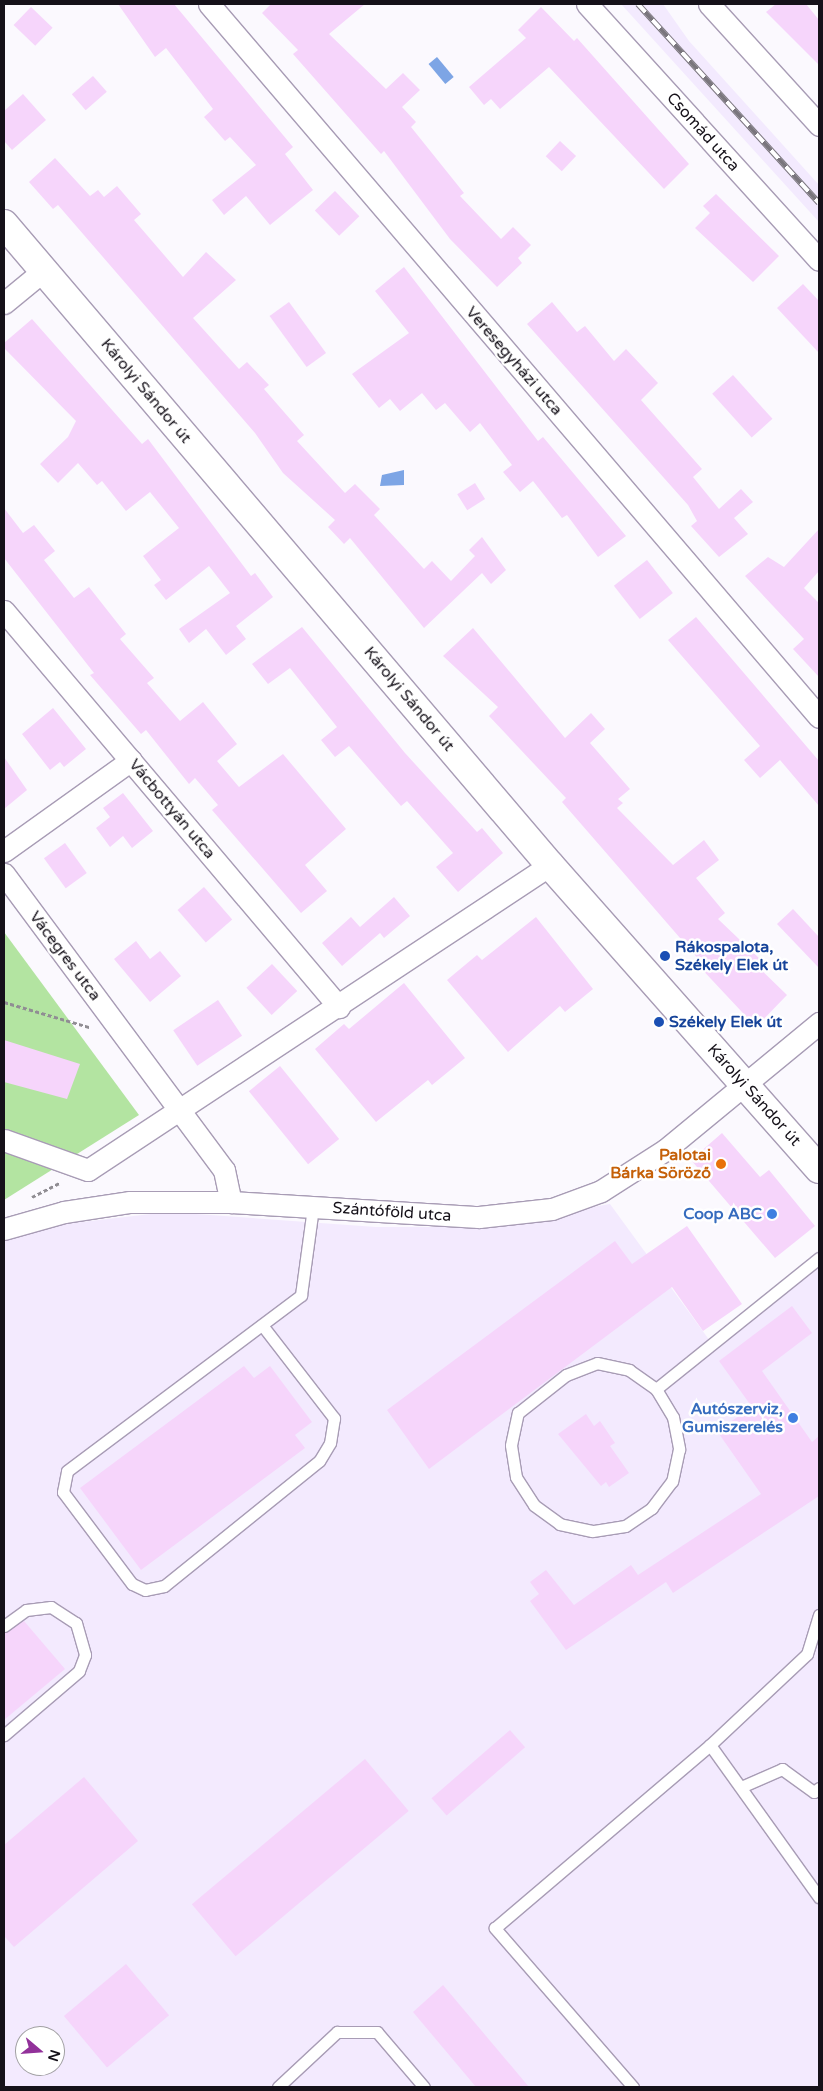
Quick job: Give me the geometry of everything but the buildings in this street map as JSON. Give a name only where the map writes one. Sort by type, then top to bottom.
[{"type":"street","name":"Veresegyházi utca","points":[[209,4],[819,717]]},
{"type":"street","name":"Csomád utca","points":[[588,4],[819,260]]},
{"type":"street","points":[[709,4],[819,125]]},
{"type":"street","name":"Károlyi Sándor út","points":[[4,224],[550,865],[819,1169]]},
{"type":"street","points":[[4,303],[43,271]]},
{"type":"street","name":"Vácbottyán utca","points":[[4,611],[340,1007]]},
{"type":"street","points":[[4,851],[131,760]]},
{"type":"street","points":[[4,1140],[88,1170],[182,1111],[340,1007],[550,865]]},
{"type":"street","name":"Vácegres utca","points":[[4,874],[224,1170],[231,1202]]},
{"type":"street","points":[[745,1086],[819,1023]]},
{"type":"street","name":"Szántóföld utca","points":[[4,1229],[64,1212],[130,1202],[231,1202],[479,1218],[552,1209],[622,1180],[745,1086]]},
{"type":"lane","points":[[262,1325],[334,1418],[330,1443],[320,1461],[164,1586],[145,1590],[132,1584],[63,1492],[67,1471],[301,1295],[313,1207]]},
{"type":"lane","points":[[656,1389],[819,1258]]},
{"type":"lane","points":[[597,1363],[629,1370],[656,1389],[673,1417],[679,1450],[672,1482],[652,1508],[625,1526],[592,1531],[560,1524],[534,1505],[515,1469],[511,1445],[518,1413],[566,1375],[597,1363]]},
{"type":"lane","points":[[4,1626],[37,1607],[63,1612],[76,1623],[85,1655],[80,1671],[4,1735]]},
{"type":"lane","points":[[633,2087],[495,1928],[710,1745],[807,1654],[819,1615]]},
{"type":"lane","points":[[710,1745],[819,1897]]},
{"type":"lane","points":[[741,1787],[782,1769],[814,1792],[819,1788]]},
{"type":"lane","points":[[278,2087],[337,2032],[377,2032],[424,2087]]},
{"type":"path","name":"Vácegres utca","points":[[4,1002],[126,1038]]},
{"type":"shaded area","points":[[621,4],[663,4],[689,41],[819,185],[819,222]]},
{"type":"shaded area","points":[[610,1204],[710,1341],[819,1252],[819,2087],[4,2087],[4,1239],[56,1225],[168,1212],[376,1227],[476,1227]]},
{"type":"green space","points":[[4,932],[139,1115],[4,1200]]},
{"type":"water","points":[[437,57],[454,77],[445,84],[429,64]]},
{"type":"water","points":[[404,470],[404,485],[380,486],[382,475]]},
{"type":"railway","points":[[638,4],[819,203]]},
{"type":"place","name":"Rákospalota, Székely Elek út","points":[[665,956]]},
{"type":"place","name":"Székely Elek út","points":[[659,1022]]},
{"type":"place","name":"Palotai Bárka Söröző","points":[[721,1164]]},
{"type":"place","name":"Coop ABC","points":[[772,1214]]},
{"type":"place","name":"Autószerviz, Gumiszerelés","points":[[793,1418]]}]
